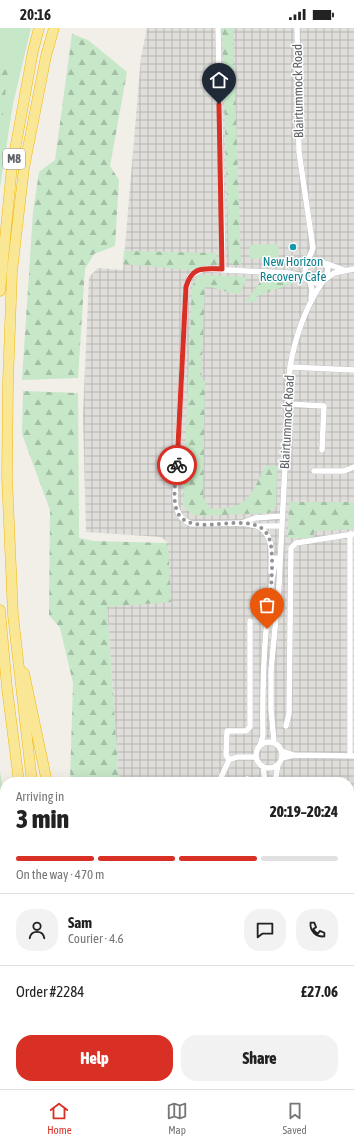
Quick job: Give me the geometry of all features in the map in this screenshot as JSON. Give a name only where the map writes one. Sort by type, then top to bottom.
[{"type":"highway","name":"M8","points":[[0,291],[12,166],[33,51],[40,28]]},
{"type":"highway","name":"M8","points":[[31,777],[13,615],[7,477],[12,272],[24,168],[46,56],[54,28]]},
{"type":"highway","points":[[0,610],[7,688],[19,777]]},
{"type":"highway","points":[[13,615],[46,777]]},
{"type":"street","points":[[218,28],[222,269]]},
{"type":"street","name":"Blairtummock Road","points":[[297,28],[299,152],[313,248],[323,262]]},
{"type":"street","points":[[310,281],[305,274],[306,266],[313,248]]},
{"type":"street","points":[[288,273],[306,266],[312,261],[323,262],[345,270]]},
{"type":"street","points":[[323,262],[328,272],[325,280]]},
{"type":"street","points":[[280,526],[257,526],[241,523],[192,524],[186,522],[180,516],[175,506],[186,287],[190,276],[203,269],[288,273],[302,276],[316,283],[325,280],[334,273],[354,269]]},
{"type":"street","name":"Blairtummock Road","points":[[274,742],[271,708],[271,671],[278,585],[279,544],[290,367],[297,339],[310,304],[325,280]]},
{"type":"street","name":"Blairtummock Road","points":[[310,281],[312,290],[310,304]]},
{"type":"street","points":[[290,367],[354,370]]},
{"type":"street","points":[[288,404],[324,406],[322,450]]},
{"type":"street","points":[[314,471],[344,471],[354,467]]},
{"type":"street","points":[[241,523],[255,518],[281,516]]},
{"type":"street","points":[[257,526],[267,533],[271,543],[271,584]]},
{"type":"street","points":[[282,758],[294,755],[352,756],[352,534],[296,543],[291,548],[289,714],[286,726]]},
{"type":"street","name":"Blairtummock Road","points":[[260,744],[263,736],[263,671],[271,584],[279,544]]},
{"type":"street","points":[[223,777],[229,760],[226,754],[227,731],[246,731],[250,727],[250,621]]},
{"type":"street","points":[[278,765],[273,768],[263,767],[258,763],[256,750],[260,744],[269,741],[274,742],[282,751],[294,755]]},
{"type":"street","points":[[276,777],[278,765],[282,758],[282,751]]},
{"type":"street","points":[[229,760],[237,757],[256,757]]},
{"type":"street","points":[[263,767],[264,777]]},
{"type":"shaded area","points":[[147,28],[354,28],[354,777],[119,777],[107,606],[168,543],[161,537],[86,532],[83,415],[89,277],[98,268],[123,270],[141,57]]},
{"type":"green space","points":[[0,28],[31,28],[13,104],[0,187]]},
{"type":"green space","points":[[222,28],[233,28],[241,265],[233,265],[229,260]]},
{"type":"green space","points":[[72,34],[88,40],[127,72],[110,166],[119,180],[115,246],[94,254],[85,269],[78,378],[22,380],[33,212],[39,172],[55,160]]},
{"type":"green space","points":[[9,61],[0,140],[0,66]]},
{"type":"green space","points":[[0,140],[3,149],[0,164]]},
{"type":"green space","points":[[278,244],[279,258],[250,259],[249,245]]},
{"type":"green space","points":[[124,251],[216,253],[218,261],[216,265],[205,265],[190,270],[123,264]]},
{"type":"green space","points":[[197,276],[247,277],[240,294],[205,287],[201,379],[205,381],[203,498],[211,509],[234,506],[241,503],[252,492],[266,465],[277,466],[276,507],[269,513],[198,516],[190,513],[183,505],[192,286]]},
{"type":"green space","points":[[262,280],[299,281],[257,296],[256,302],[245,302]]},
{"type":"green space","points":[[23,391],[78,393],[79,538],[94,541],[168,543],[171,602],[107,607],[119,777],[70,777],[73,683],[60,628],[49,615],[50,510],[22,434]]},
{"type":"green space","points":[[289,502],[354,502],[354,529],[315,531],[312,538],[288,538]]},
{"type":"way so far","points":[[177,465],[175,506],[178,514],[186,522],[192,524],[241,523],[257,526],[267,533],[271,543],[271,584],[267,629]]},
{"type":"place","name":"New Horizon Recovery Cafe","points":[[293,247]]},
{"type":"route","points":[[177,465],[186,287],[190,276],[194,272],[203,269],[222,269],[219,104]]}]
